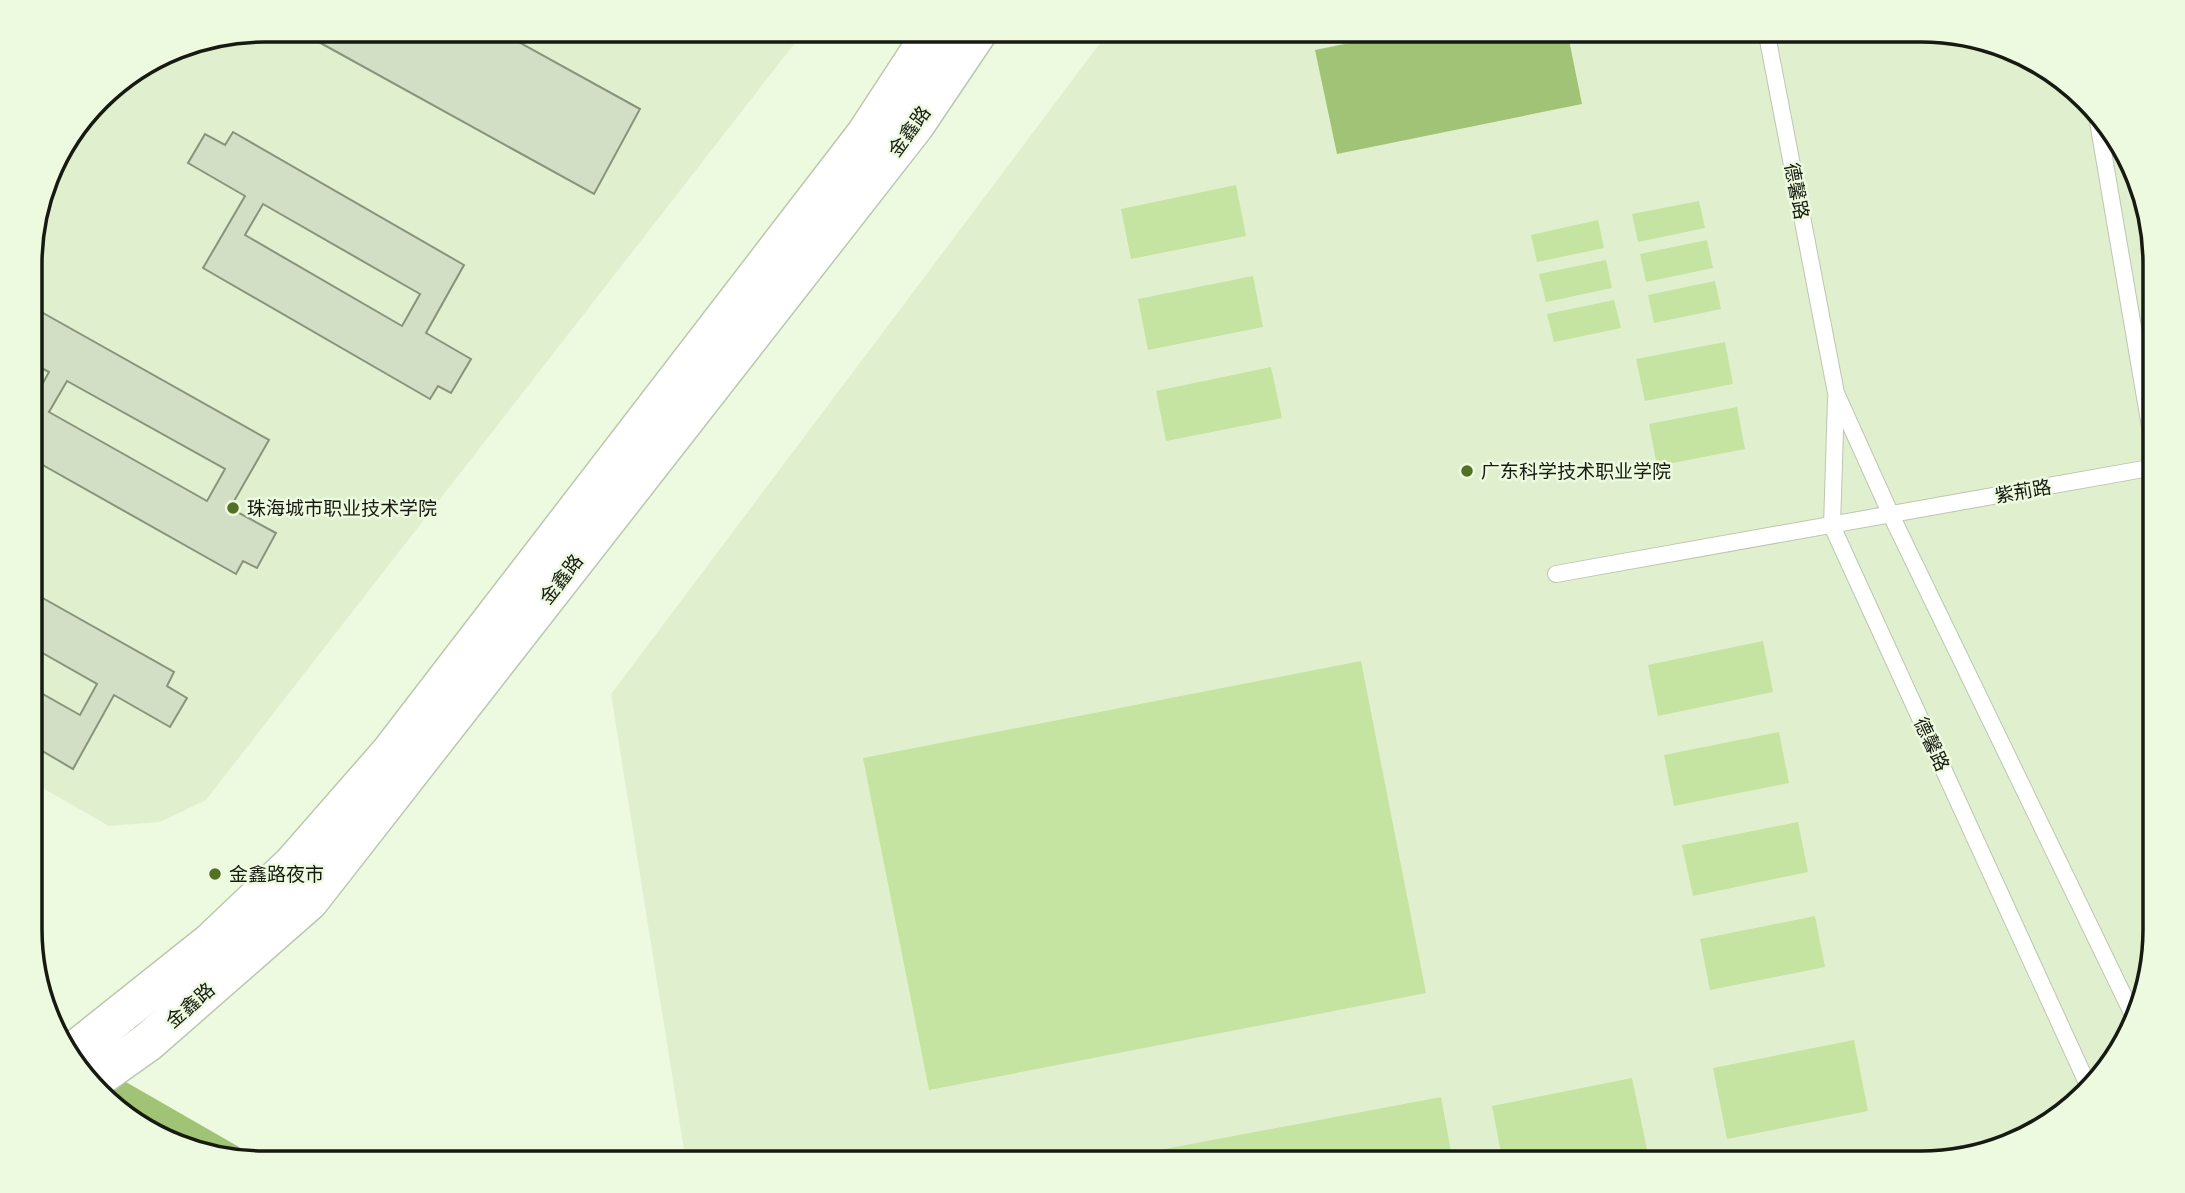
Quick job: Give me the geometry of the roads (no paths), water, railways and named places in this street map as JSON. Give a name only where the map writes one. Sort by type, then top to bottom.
[{"type":"street","name":"金鑫路","points":[[84,1058],[293,864],[390,753],[866,134],[926,42]]},
{"type":"street","name":"金鑫路","points":[[85,1060],[148,1042],[309,901],[915,125],[971,42]]},
{"type":"lane","name":"德馨路","points":[[1768,42],[1836,393],[1832,526],[2085,1078]]},
{"type":"lane","points":[[2100,133],[2143,386]]},
{"type":"lane","name":"德馨路","points":[[1836,393],[1891,515],[2128,1006]]},
{"type":"lane","name":"紫荊路","points":[[1556,574],[2143,469]]},
{"type":"place","name":"广东科学技术职业学院","points":[[1467,471]]},
{"type":"place","name":"珠海城市职业技术学院","points":[[233,508]]},
{"type":"place","name":"金鑫路夜市","points":[[215,874]]}]
